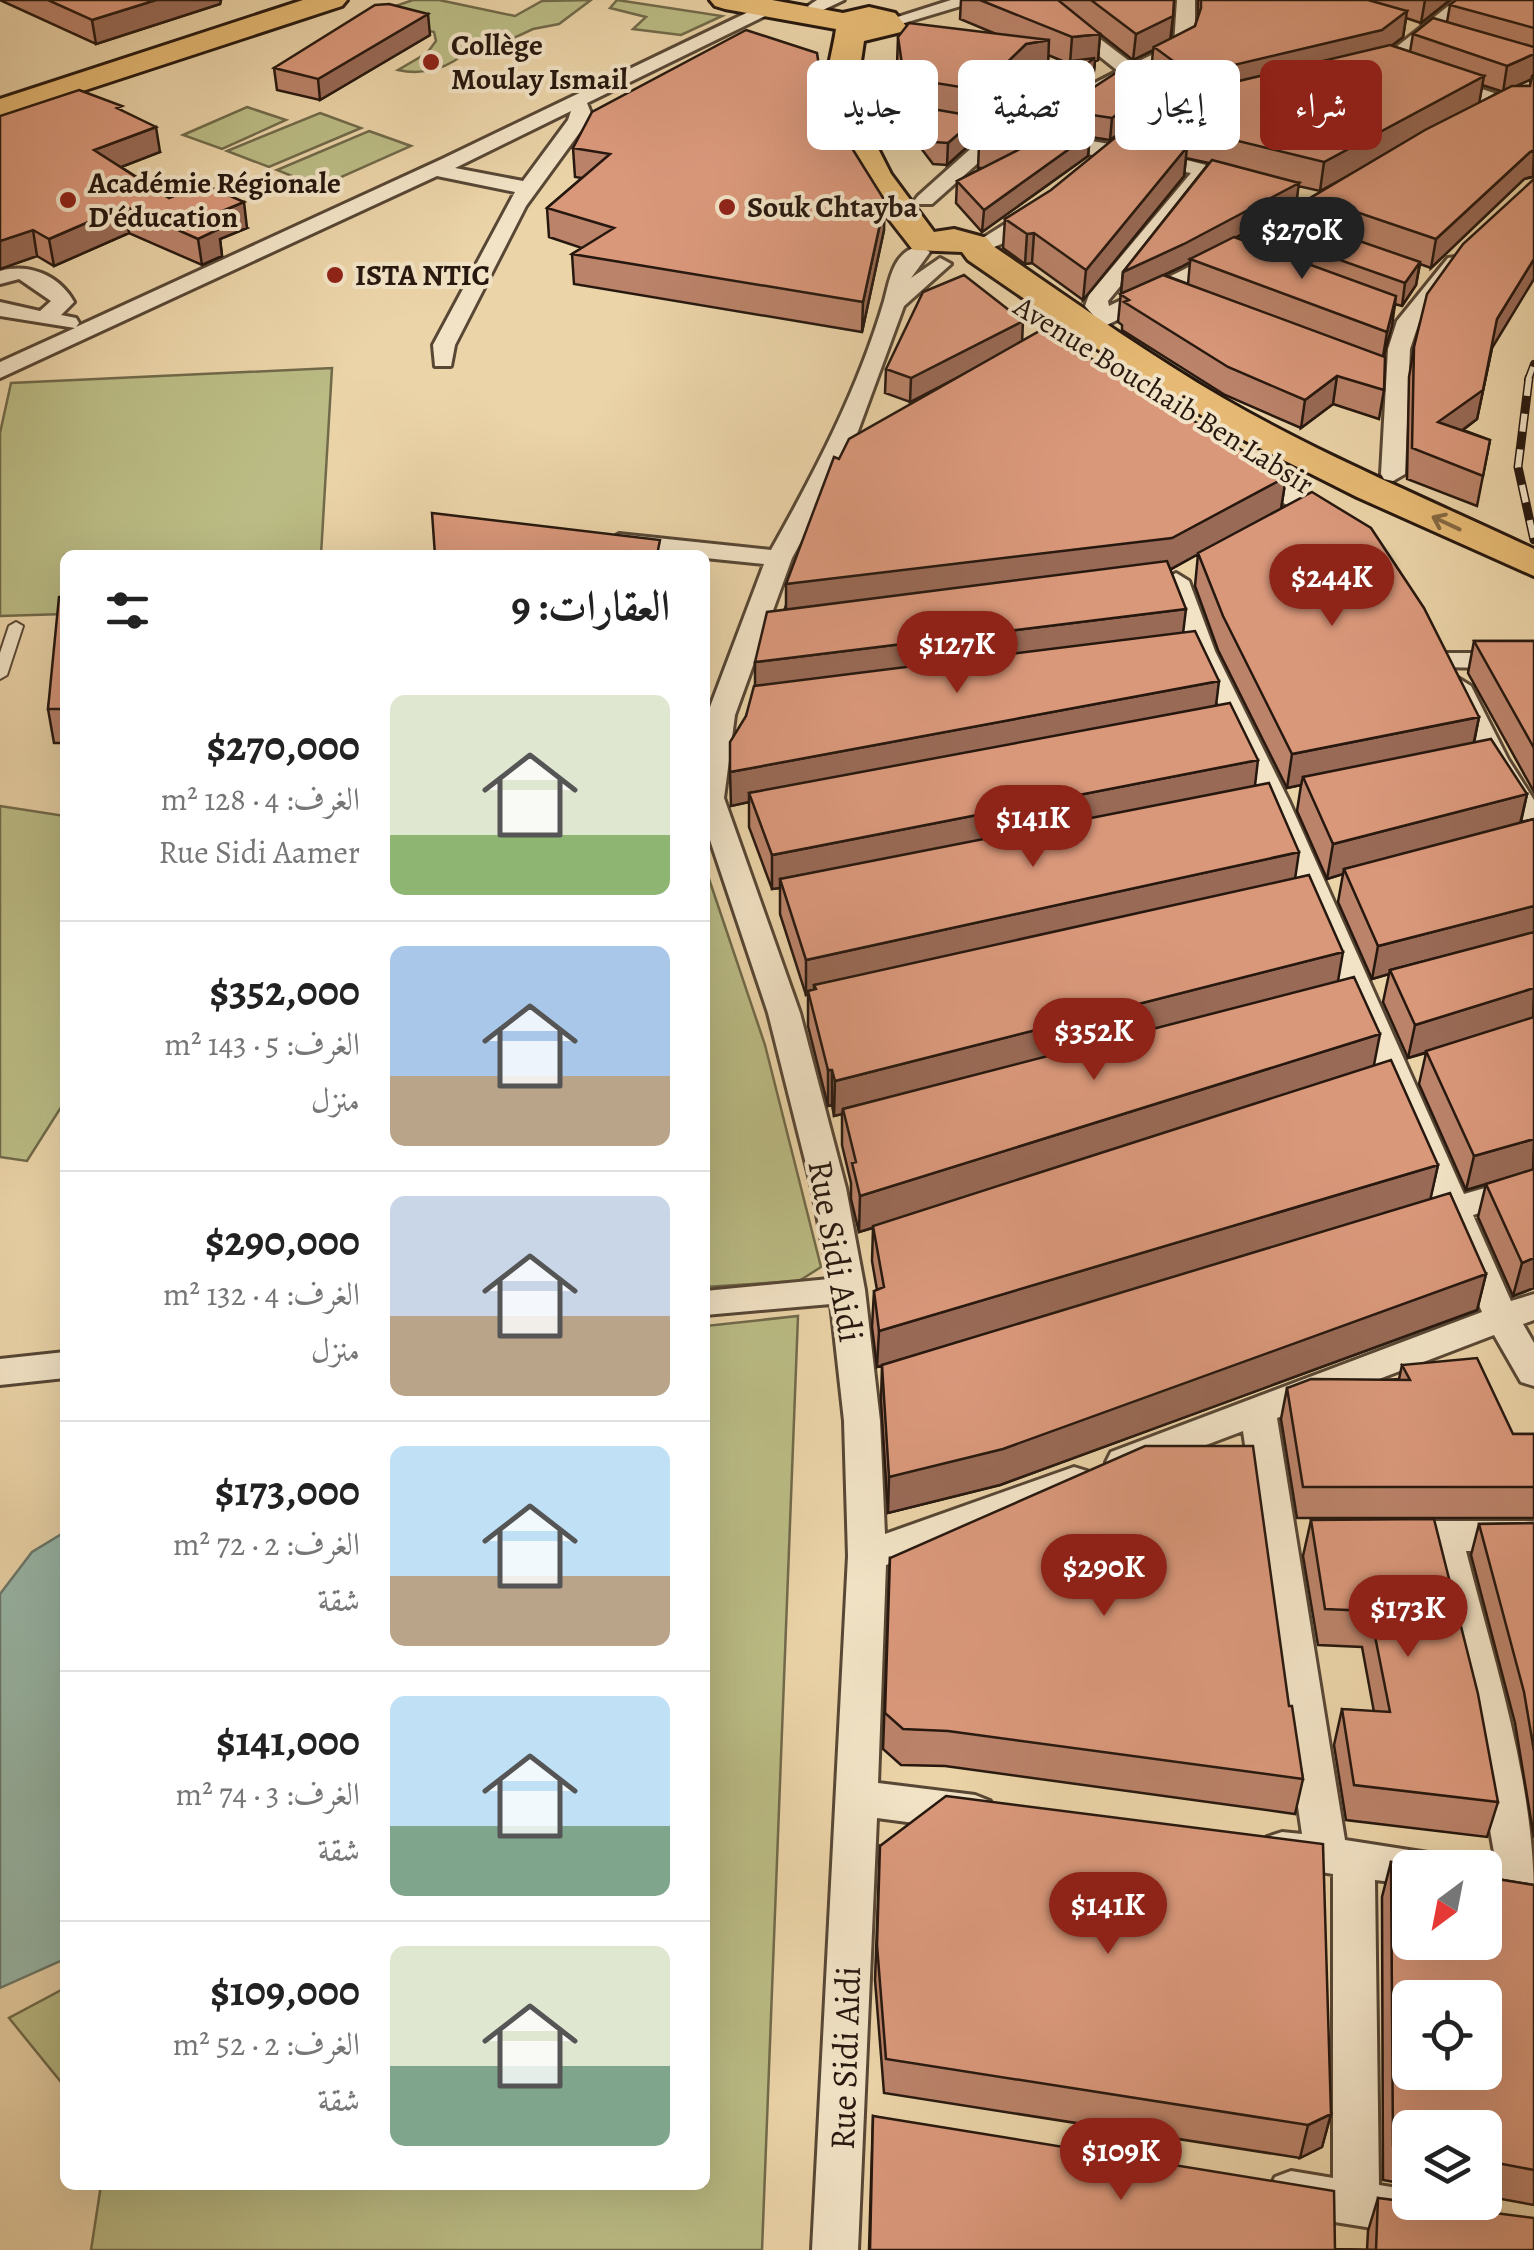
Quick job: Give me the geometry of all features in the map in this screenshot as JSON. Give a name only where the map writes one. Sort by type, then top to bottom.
[{"type":"main road","points":[[0,98],[292,0]]},
{"type":"main road","points":[[0,109],[332,0]]},
{"type":"main road","points":[[725,0],[837,12]]},
{"type":"main road","name":"Avenue Bouchaib Ben Labsir","points":[[837,12],[864,60]]},
{"type":"main road","name":"Avenue Bouchaib Ben Labsir","points":[[837,12],[844,110],[878,178],[951,252],[1271,468],[1534,595]]},
{"type":"main road","name":"Avenue Bouchaib Ben Labsir","points":[[890,150],[925,200],[951,252]]},
{"type":"main road","name":"Avenue Bouchaib Ben Labsir","points":[[1075,337],[1349,478],[1534,564]]},
{"type":"street","points":[[0,370],[577,101],[837,12],[972,0]]},
{"type":"street","points":[[1038,0],[1117,60]]},
{"type":"street","points":[[1148,60],[1182,46],[1186,0]]},
{"type":"street","points":[[1404,69],[1423,34],[1467,0]]},
{"type":"street","points":[[1382,71],[1404,69],[1534,112]]},
{"type":"street","points":[[1474,119],[1534,88]]},
{"type":"street","points":[[443,361],[444,345],[528,188],[578,121],[581,113],[577,101]]},
{"type":"street","points":[[1095,148],[1205,169],[1324,202]]},
{"type":"street","points":[[1086,173],[1115,149]]},
{"type":"street","points":[[925,200],[973,150]]},
{"type":"street","points":[[1075,337],[1096,300],[1205,169]]},
{"type":"street","points":[[436,170],[528,188]]},
{"type":"street","points":[[1001,369],[1075,337],[1228,254],[1291,230],[1324,202],[1368,176]]},
{"type":"street","name":"Rue Sidi Aidi","points":[[835,2250],[864,2119],[855,1798],[866,1556],[859,1390],[844,1254],[814,1137],[794,1011],[758,905],[717,821],[710,798],[713,714],[762,632],[779,558],[854,443],[894,304],[951,252],[1001,237],[1059,194]]},
{"type":"street","points":[[1393,474],[1389,378],[1399,348],[1400,318],[1429,279],[1474,245]]},
{"type":"street","points":[[1228,254],[1262,267]]},
{"type":"street","points":[[0,278],[22,272],[58,292],[63,302],[47,316]]},
{"type":"street","points":[[1160,290],[1198,304]]},
{"type":"street","points":[[0,309],[26,316],[47,316],[90,330]]},
{"type":"street","points":[[1226,456],[1350,535]]},
{"type":"street","points":[[1277,526],[1310,508]]},
{"type":"street","points":[[593,539],[670,550]]},
{"type":"street","points":[[710,554],[779,558]]},
{"type":"street","points":[[1176,579],[1192,652],[1237,722],[1276,801],[1454,1209],[1518,1312],[1534,1374]]},
{"type":"street","points":[[1528,834],[1442,653],[1534,661]]},
{"type":"street","points":[[713,714],[759,710]]},
{"type":"street","points":[[1199,730],[1237,722]]},
{"type":"street","points":[[1458,766],[1494,759]]},
{"type":"street","points":[[1238,808],[1312,794]]},
{"type":"street","points":[[717,821],[754,814]]},
{"type":"street","points":[[1279,902],[1353,885]]},
{"type":"street","points":[[1322,1003],[1398,983]]},
{"type":"street","points":[[1360,1090],[1432,1067]]},
{"type":"street","points":[[814,1137],[851,1128]]},
{"type":"street","points":[[1400,1226],[1534,1186]]},
{"type":"street","points":[[844,1254],[880,1243]]},
{"type":"street","points":[[710,1303],[848,1290]]},
{"type":"street","points":[[866,1556],[1518,1312]]},
{"type":"street","points":[[0,1372],[60,1366]]},
{"type":"street","points":[[859,1390],[895,1379]]},
{"type":"street","points":[[1258,1411],[1296,1537],[1340,1856],[1356,2204]]},
{"type":"street","points":[[1388,1536],[1534,1536]]},
{"type":"street","points":[[1443,1536],[1492,1728],[1513,1879]]},
{"type":"street","points":[[855,1798],[1012,1817]]},
{"type":"street","points":[[1248,1846],[1392,1863]]},
{"type":"street","points":[[1258,2187],[1392,2209]]},
{"type":"lane","points":[[0,675],[16,626]]},
{"type":"green space","points":[[413,0],[439,0],[515,16],[542,1],[591,0],[559,24],[533,29],[505,42],[505,49],[490,56],[469,49],[445,66],[417,72],[398,70],[427,53],[436,41],[434,32],[366,16]]},
{"type":"green space","points":[[617,0],[722,16],[681,35],[633,29],[646,17],[610,8]]},
{"type":"green space","points":[[247,107],[286,120],[222,149],[183,135]]},
{"type":"green space","points":[[320,113],[361,128],[269,167],[227,151]]},
{"type":"green space","points":[[369,131],[411,146],[319,187],[277,170]]},
{"type":"green space","points":[[332,368],[321,550],[60,550],[60,614],[0,616],[0,433],[11,383]]},
{"type":"green space","points":[[0,806],[60,815],[60,1109],[27,1161],[0,1157]]},
{"type":"green space","points":[[710,882],[765,1045],[821,1267],[799,1281],[710,1287]]},
{"type":"green space","points":[[798,1316],[762,2250],[91,2250],[100,2190],[710,2190],[710,1325]]},
{"type":"green space","points":[[60,1991],[60,2081],[9,2018]]},
{"type":"shaded area","points":[[60,1535],[60,1961],[0,1988],[0,1594],[32,1552]]},
{"type":"building","points":[[48,0],[156,0],[92,20]]},
{"type":"building","points":[[980,0],[1058,0],[1100,34],[1072,37]]},
{"type":"building","points":[[1091,0],[1174,0],[1173,16],[1136,34]]},
{"type":"building","points":[[1201,0],[1368,0],[1407,11],[1382,30],[1240,64],[1240,60],[1172,60],[1154,47],[1195,26]]},
{"type":"building","points":[[1456,0],[1534,0],[1534,28],[1450,5]]},
{"type":"building","points":[[389,4],[428,14],[318,79],[274,68],[375,5]]},
{"type":"building","points":[[1433,18],[1534,47],[1534,54],[1507,66],[1413,34]]},
{"type":"building","points":[[909,23],[1049,40],[1026,44],[1010,60],[958,60],[958,87],[938,83],[938,60],[901,60],[898,37]]},
{"type":"building","name":"Souk Chtayba","points":[[746,30],[817,53],[818,60],[807,60],[807,150],[853,150],[885,201],[863,302],[572,254],[614,228],[547,208],[610,154],[573,148],[592,112]]},
{"type":"building","points":[[1390,45],[1484,76],[1382,131],[1382,60],[1327,60]]},
{"type":"building","points":[[1115,73],[1112,118],[1095,115],[1095,86]]},
{"type":"building","points":[[1534,74],[1534,150],[1436,239],[1312,197],[1425,130],[1512,86],[1530,86]]},
{"type":"building","points":[[1260,76],[1260,146],[1240,141],[1240,81]]},
{"type":"building","name":"Académie Régionale D'éducation","points":[[79,90],[122,106],[117,108],[156,127],[94,150],[169,198],[203,184],[244,202],[203,219],[219,229],[198,239],[125,206],[49,239],[33,230],[0,241],[0,116]]},
{"type":"building","points":[[938,110],[958,113],[958,134],[948,143],[938,142]]},
{"type":"building","points":[[1115,138],[1115,150],[1185,150],[1086,270],[1034,233],[1027,234],[1005,219],[1051,190]]},
{"type":"building","points":[[1018,150],[1068,150],[984,210],[957,181]]},
{"type":"building","points":[[1275,150],[1346,150],[1324,162]]},
{"type":"building","points":[[1212,160],[1299,183],[1123,272]]},
{"type":"building","points":[[1534,179],[1534,259],[1497,319],[1483,390],[1438,422],[1490,440],[1483,476],[1412,448],[1414,347],[1427,294],[1463,244]]},
{"type":"building","points":[[1287,216],[1420,262],[1405,283],[1258,231]]},
{"type":"building","points":[[1234,237],[1396,296],[1387,332],[1190,259]]},
{"type":"building","points":[[964,275],[1023,321],[911,378],[886,369],[923,292]]},
{"type":"building","points":[[1163,275],[1385,357],[1384,390],[1337,376],[1305,400],[1228,367],[1124,302],[1129,300],[1120,294]]},
{"type":"building","points":[[1043,329],[1286,477],[1172,538],[786,584],[834,457],[839,459],[849,439]]},
{"type":"building","points":[[1312,492],[1371,528],[1424,608],[1479,717],[1292,754],[1223,616],[1198,553]]},
{"type":"building","points":[[432,513],[660,540],[658,550],[435,550]]},
{"type":"building","points":[[1167,561],[1186,609],[755,662],[767,612]]},
{"type":"building","points":[[59,597],[60,709],[48,709]]},
{"type":"building","points":[[1195,631],[1219,681],[730,772],[730,742],[746,716],[754,686]]},
{"type":"building","points":[[1474,641],[1534,641],[1534,748]]},
{"type":"building","points":[[1230,703],[1258,760],[772,855],[749,793]]},
{"type":"building","points":[[1491,739],[1527,794],[1333,844],[1303,777]]},
{"type":"building","points":[[1269,783],[1299,852],[806,960],[780,879]]},
{"type":"building","points":[[1534,819],[1534,906],[1378,946],[1344,869]]},
{"type":"building","points":[[1309,875],[1343,952],[835,1081],[832,1070],[828,1070],[808,991],[816,989],[814,985]]},
{"type":"building","points":[[1534,932],[1534,988],[1415,1025],[1390,970]]},
{"type":"building","points":[[1354,977],[1380,1034],[860,1196],[843,1109]]},
{"type":"building","points":[[1534,1017],[1534,1139],[1474,1156],[1426,1051]]},
{"type":"building","points":[[1391,1060],[1438,1165],[879,1331],[874,1291],[884,1287],[873,1226]]},
{"type":"building","points":[[1534,1169],[1534,1258],[1522,1263],[1486,1184]]},
{"type":"building","points":[[1450,1193],[1486,1274],[1003,1449],[889,1477],[882,1365]]},
{"type":"building","points":[[1477,1358],[1513,1434],[1534,1434],[1534,1487],[1303,1487],[1287,1388],[1311,1379],[1410,1380],[1402,1365]]},
{"type":"building","points":[[1145,1446],[1253,1446],[1289,1706],[1303,1779],[948,1731],[903,1729],[885,1713],[890,1558]]},
{"type":"building","points":[[1434,1519],[1478,1694],[1498,1802],[1354,1785],[1342,1709],[1390,1712],[1370,1611],[1325,1609],[1311,1520]]},
{"type":"building","points":[[1534,1523],[1534,1751],[1524,1692],[1479,1524]]},
{"type":"building","points":[[946,1796],[1323,1844],[1331,2114],[1308,2125],[886,2059],[877,1945],[880,1846]]},
{"type":"building","points":[[1391,1862],[1392,1960],[1502,1960],[1502,1880],[1534,1885],[1534,2170],[1502,2164],[1502,2110],[1393,2110],[1393,2090],[1502,2090],[1502,1980],[1392,1980],[1392,2004]]},
{"type":"building","points":[[873,2116],[1334,2191],[1335,2249],[1376,2250],[870,2250]]},
{"type":"building","points":[[1378,2198],[1392,2200],[1392,2220],[1502,2220],[1502,2214],[1534,2218],[1534,2250],[1376,2250]]},
{"type":"railway","points":[[1528,380],[1534,364]]},
{"type":"railway","points":[[1529,378],[1518,467],[1534,540]]},
{"type":"place","name":"Collège Moulay Ismail","points":[[431,62]]},
{"type":"place","name":"Académie Régionale D'éducation","points":[[68,200]]},
{"type":"place","name":"Souk Chtayba","points":[[727,207]]},
{"type":"place","name":"ISTA NTIC","points":[[335,275]]}]
